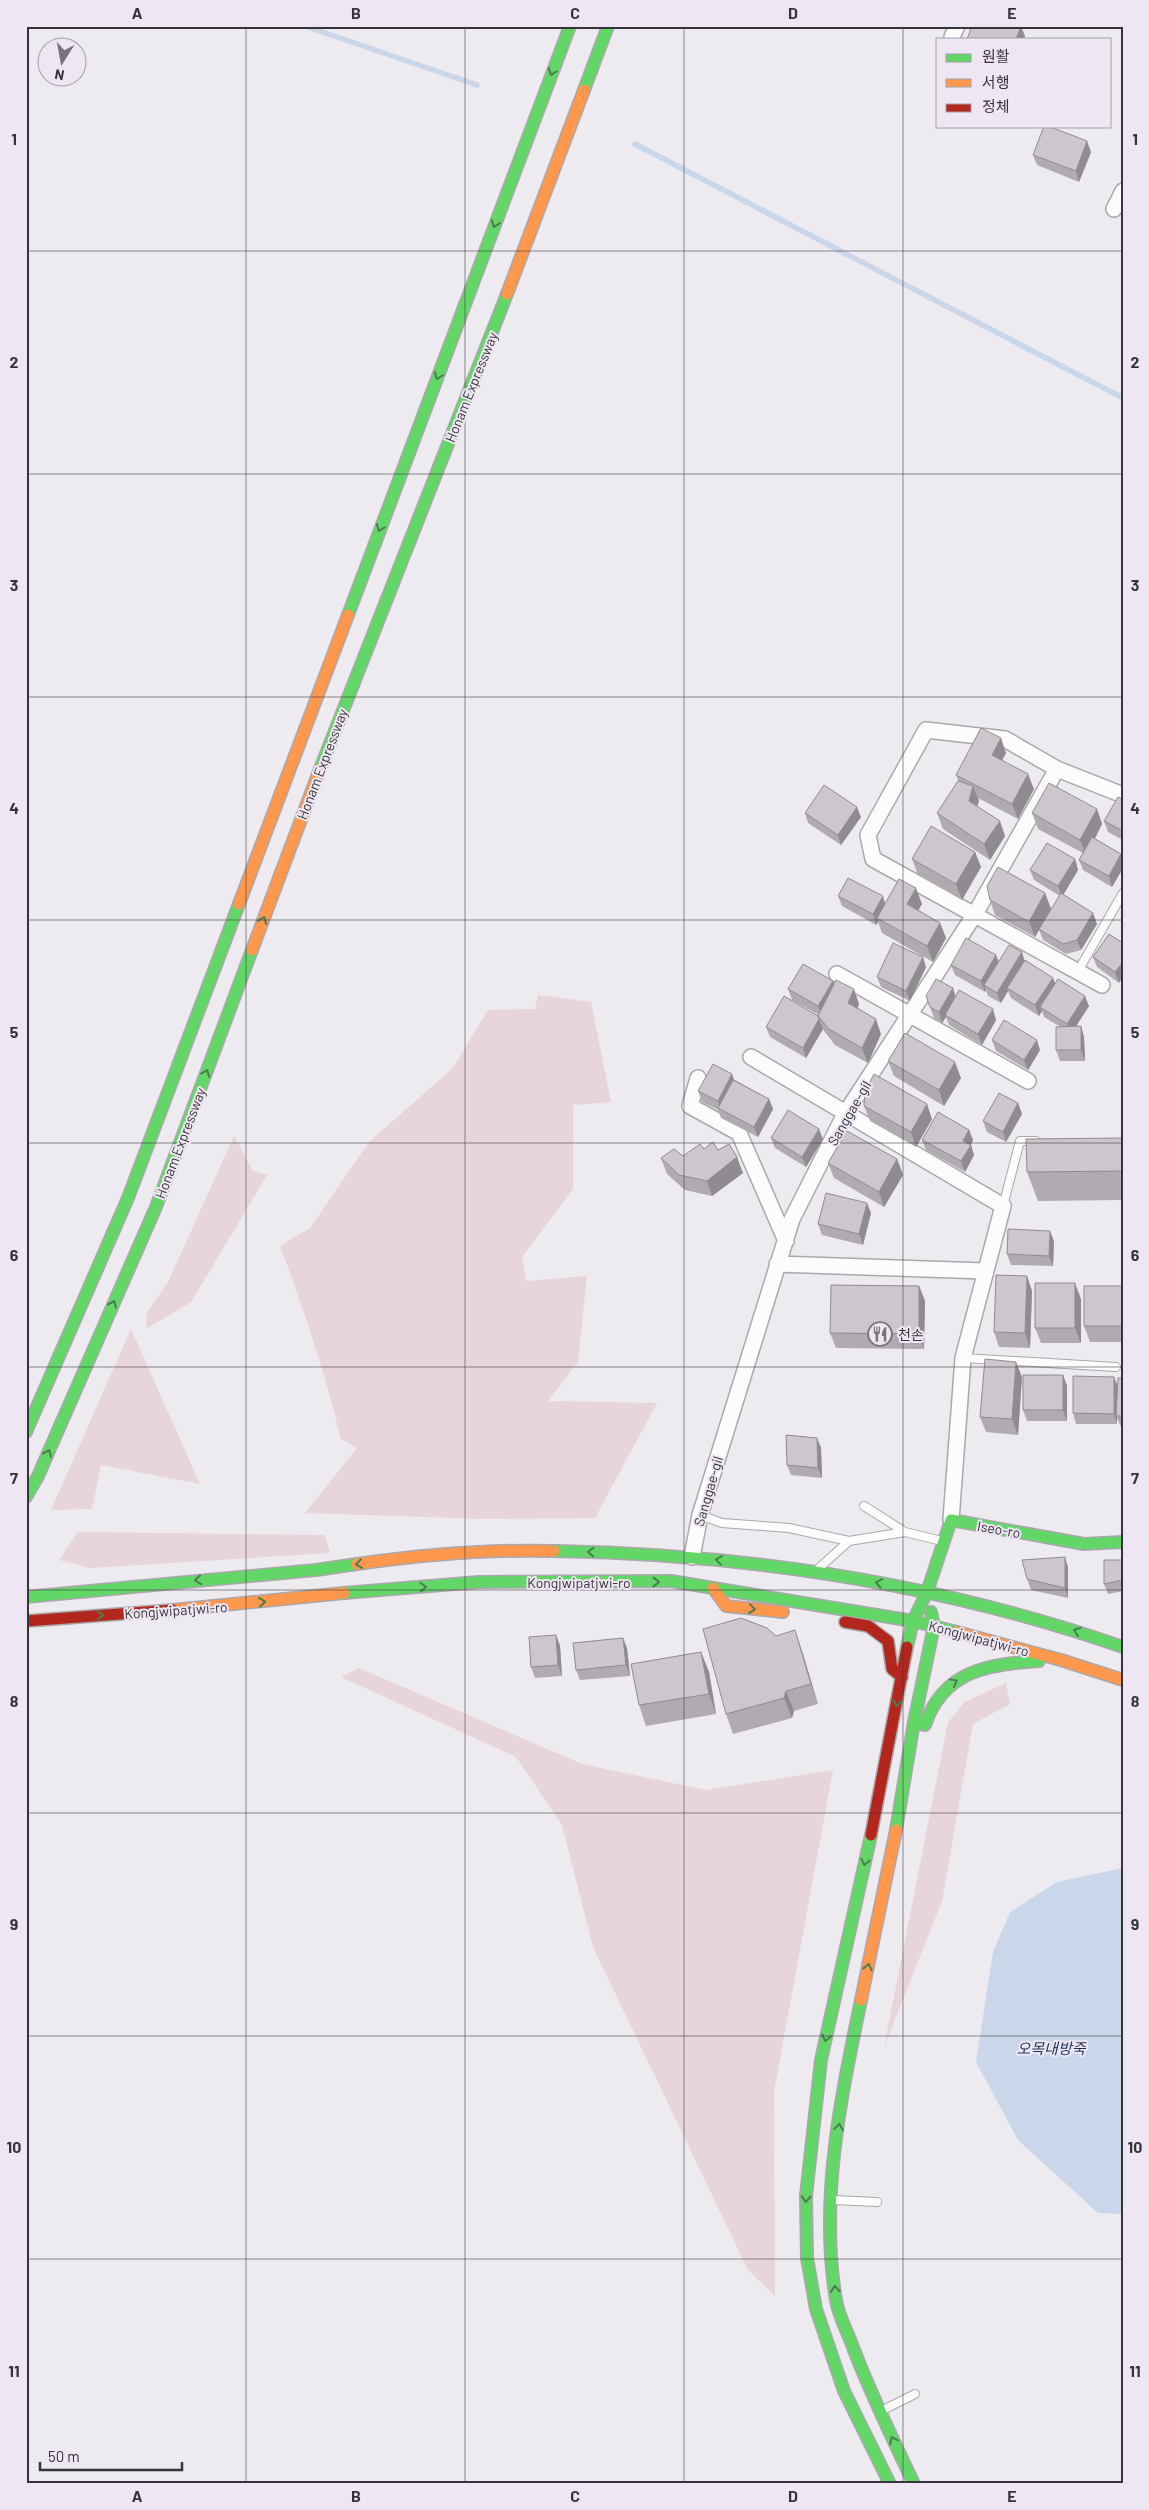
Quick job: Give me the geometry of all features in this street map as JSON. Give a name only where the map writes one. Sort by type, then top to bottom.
[{"type":"main road","name":"Honam Expressway","points":[[26,1432],[128,1198],[570,26]]},
{"type":"main road","name":"Honam Expressway","points":[[26,1497],[38,1476],[156,1207],[347,698],[501,311],[608,26]]},
{"type":"main road","points":[[914,2484],[868,2388],[836,2301],[831,2246],[832,2200],[844,2018],[880,1796],[913,1621],[927,1592],[951,1520]]},
{"type":"main road","name":"Iseo-ro","points":[[951,1520],[1084,1544],[1123,1542]]},
{"type":"main road","name":"Kongjwipatjwi-ro","points":[[26,1597],[316,1570],[406,1557],[521,1550],[692,1557],[815,1572],[927,1592],[1065,1627],[1123,1647]]},
{"type":"main road","name":"Kongjwipatjwi-ro","points":[[26,1621],[219,1607],[479,1582],[671,1582],[913,1621],[1061,1660],[1123,1680]]},
{"type":"main road","points":[[713,1588],[726,1606],[803,1614],[868,1626],[888,1641],[892,1669],[902,1677]]},
{"type":"main road","points":[[890,2484],[844,2391],[816,2309],[807,2258],[808,2165],[821,2060],[844,2018],[893,1846],[914,1722],[934,1626],[927,1592]]},
{"type":"main road","points":[[914,1722],[925,1725],[928,1713],[948,1684],[987,1666],[1014,1662],[1061,1660]]},
{"type":"street","points":[[1114,209],[1123,191]]},
{"type":"street","points":[[1102,986],[873,859],[868,835],[926,730],[1005,739],[1057,769],[1123,795]]},
{"type":"street","name":"Sanggae-gil","points":[[692,1557],[700,1515],[792,1219],[845,1114],[975,914],[1057,769]]},
{"type":"street","points":[[837,974],[1028,1081]]},
{"type":"street","points":[[751,1057],[1003,1206],[963,1358],[951,1520]]},
{"type":"street","points":[[698,1078],[690,1106],[739,1133],[786,1241]]},
{"type":"street","points":[[777,1264],[985,1271]]},
{"type":"lane","points":[[1078,971],[1123,893]]},
{"type":"lane","points":[[1003,1206],[1020,1141],[1036,1141]]},
{"type":"lane","points":[[963,1358],[1116,1367]]},
{"type":"lane","points":[[864,1506],[905,1532],[944,1541]]},
{"type":"lane","points":[[700,1515],[722,1524],[789,1528],[849,1541],[905,1532]]},
{"type":"lane","points":[[815,1572],[849,1541]]},
{"type":"lane","points":[[832,2200],[876,2202]]},
{"type":"lane","points":[[880,2412],[915,2394]]},
{"type":"shaded area","points":[[538,995],[591,1002],[611,1102],[573,1105],[573,1189],[522,1257],[526,1281],[587,1276],[578,1362],[548,1401],[657,1403],[595,1518],[484,1519],[305,1513],[357,1448],[341,1439],[314,1342],[280,1246],[310,1228],[369,1142],[453,1068],[488,1010],[535,1009]]},
{"type":"shaded area","points":[[234,1136],[253,1171],[267,1175],[191,1302],[146,1329],[147,1312],[168,1282]]},
{"type":"shaded area","points":[[131,1329],[200,1484],[101,1465],[92,1509],[51,1510]]},
{"type":"shaded area","points":[[78,1532],[325,1535],[330,1553],[90,1568],[59,1560]]},
{"type":"shaded area","points":[[359,1668],[582,1764],[706,1790],[833,1770],[774,2092],[775,2296],[748,2270],[593,1947],[562,1825],[516,1757],[341,1677]]},
{"type":"shaded area","points":[[1006,1683],[1010,1704],[973,1724],[942,1901],[884,2047],[948,1722],[965,1702]]},
{"type":"water","name":"오목내방죽","points":[[1123,1868],[1123,2214],[1098,2213],[1018,2140],[976,2062],[993,1952],[1010,1912],[1057,1882]]},
{"type":"building","points":[[972,26],[1021,26],[1016,38],[967,38]]},
{"type":"building","points":[[1043,128],[1053,128],[1087,141],[1076,171],[1033,155]]},
{"type":"building","points":[[981,728],[1001,738],[992,755],[1028,774],[1012,804],[956,775]]},
{"type":"building","points":[[958,781],[973,786],[969,801],[1000,821],[984,844],[937,813]]},
{"type":"building","points":[[1049,783],[1097,809],[1080,840],[1032,813]]},
{"type":"building","points":[[824,785],[857,807],[838,835],[805,813]]},
{"type":"building","points":[[1118,797],[1123,799],[1123,831],[1104,821]]},
{"type":"building","points":[[931,826],[975,852],[956,884],[912,859]]},
{"type":"building","points":[[1092,837],[1121,854],[1109,876],[1079,860]]},
{"type":"building","points":[[1047,843],[1075,859],[1058,886],[1030,870]]},
{"type":"building","points":[[998,867],[1045,893],[1029,922],[990,900],[987,886]]},
{"type":"building","points":[[848,878],[883,896],[873,914],[838,896]]},
{"type":"building","points":[[899,879],[916,888],[907,904],[940,923],[927,946],[877,918]]},
{"type":"building","points":[[1061,893],[1093,913],[1077,940],[1063,944],[1039,929]]},
{"type":"building","points":[[1109,934],[1123,943],[1123,962],[1115,972],[1093,957]]},
{"type":"building","points":[[966,938],[996,955],[981,981],[951,965]]},
{"type":"building","points":[[893,943],[923,957],[906,991],[877,977]]},
{"type":"building","points":[[1009,945],[1022,952],[997,993],[984,985]]},
{"type":"building","points":[[1025,960],[1053,978],[1035,1005],[1007,988]]},
{"type":"building","points":[[803,964],[833,981],[818,1006],[788,989]]},
{"type":"building","points":[[936,979],[953,988],[939,1012],[930,1007],[926,996]]},
{"type":"building","points":[[1058,979],[1085,996],[1067,1024],[1040,1007]]},
{"type":"building","points":[[836,980],[854,989],[848,1003],[876,1019],[862,1048],[829,1029],[818,1016]]},
{"type":"building","points":[[959,990],[993,1009],[978,1034],[945,1015]]},
{"type":"building","points":[[784,996],[818,1016],[819,1019],[803,1048],[766,1027]]},
{"type":"building","points":[[1004,1020],[1037,1040],[1024,1060],[992,1040]]},
{"type":"building","points":[[1081,1026],[1081,1050],[1056,1050],[1056,1027]]},
{"type":"building","points":[[905,1033],[955,1062],[939,1090],[888,1061]]},
{"type":"building","points":[[713,1064],[732,1074],[718,1101],[698,1091]]},
{"type":"building","points":[[874,1074],[927,1104],[911,1132],[864,1106],[865,1091]]},
{"type":"building","points":[[733,1080],[769,1099],[754,1127],[718,1108]]},
{"type":"building","points":[[999,1093],[1018,1103],[1003,1132],[983,1121]]},
{"type":"building","points":[[788,1110],[819,1129],[802,1157],[771,1138]]},
{"type":"building","points":[[938,1112],[969,1130],[963,1141],[971,1145],[961,1161],[922,1140]]},
{"type":"building","points":[[847,1131],[897,1159],[879,1192],[828,1163]]},
{"type":"building","points":[[1123,1138],[1123,1171],[1027,1172],[1026,1139]]},
{"type":"building","points":[[713,1142],[718,1150],[729,1144],[737,1157],[707,1181],[679,1175],[661,1158],[674,1149],[683,1156],[700,1144],[704,1149]]},
{"type":"building","points":[[826,1193],[867,1203],[859,1234],[818,1224]]},
{"type":"building","points":[[1008,1229],[1050,1231],[1049,1256],[1007,1254]]},
{"type":"building","points":[[996,1275],[1027,1276],[1025,1333],[994,1332]]},
{"type":"building","points":[[1035,1283],[1075,1283],[1075,1328],[1035,1328]]},
{"type":"building","name":"천손","points":[[831,1285],[919,1286],[919,1334],[830,1333]]},
{"type":"building","points":[[1084,1286],[1123,1286],[1123,1326],[1084,1326]]},
{"type":"building","points":[[985,1359],[1016,1362],[1012,1419],[980,1417]]},
{"type":"building","points":[[1023,1375],[1063,1375],[1063,1410],[1023,1410]]},
{"type":"building","points":[[1073,1376],[1114,1377],[1114,1414],[1073,1413]]},
{"type":"building","points":[[1118,1378],[1123,1378],[1123,1416],[1116,1416]]},
{"type":"building","points":[[786,1435],[817,1438],[818,1468],[787,1465]]},
{"type":"building","points":[[1065,1557],[1065,1588],[1027,1579],[1022,1560]]},
{"type":"building","points":[[1104,1560],[1123,1560],[1123,1580],[1104,1584]]},
{"type":"building","points":[[741,1618],[767,1628],[776,1636],[795,1630],[811,1684],[786,1691],[784,1698],[726,1714],[703,1629]]},
{"type":"building","points":[[556,1635],[558,1665],[531,1667],[529,1637]]},
{"type":"building","points":[[623,1638],[626,1665],[576,1670],[573,1643]]},
{"type":"building","points":[[701,1652],[709,1694],[639,1705],[631,1664]]},
{"type":"waterway","points":[[305,26],[477,85]]},
{"type":"waterway","points":[[635,144],[1123,398]]},
{"type":"traffic: fast","points":[[348,615],[570,26]]},
{"type":"traffic: fast","points":[[584,90],[608,26]]},
{"type":"traffic: fast","points":[[320,769],[507,294]]},
{"type":"traffic: fast","points":[[26,1432],[128,1198],[239,904]]},
{"type":"traffic: fast","points":[[26,1497],[38,1476],[156,1207],[252,950]]},
{"type":"traffic: fast","points":[[907,1647],[913,1621],[927,1592],[951,1520],[1084,1544],[1123,1542]]},
{"type":"traffic: fast","points":[[554,1551],[699,1558],[843,1576],[984,1606],[1054,1625],[1123,1647]]},
{"type":"traffic: fast","points":[[26,1597],[316,1570],[357,1564]]},
{"type":"traffic: fast","points":[[344,1593],[479,1582],[671,1581],[913,1621],[957,1632]]},
{"type":"traffic: fast","points":[[896,1830],[914,1722],[934,1626],[931,1612]]},
{"type":"traffic: fast","points":[[916,1723],[925,1725],[933,1707],[943,1693],[956,1682],[970,1674],[985,1668],[1039,1661]]},
{"type":"traffic: fast","points":[[871,1835],[821,2060],[806,2196],[807,2258],[816,2309],[844,2391],[890,2484]]},
{"type":"traffic: fast","points":[[861,2000],[846,2074],[835,2149],[831,2187],[831,2262],[840,2316],[873,2396],[914,2484]]},
{"type":"traffic: slow","points":[[507,294],[584,90]]},
{"type":"traffic: slow","points":[[239,904],[348,615]]},
{"type":"traffic: slow","points":[[252,950],[320,769]]},
{"type":"traffic: slow","points":[[357,1564],[455,1553],[554,1551]]},
{"type":"traffic: slow","points":[[713,1588],[726,1606],[783,1612]]},
{"type":"traffic: slow","points":[[173,1610],[344,1593]]},
{"type":"traffic: slow","points":[[957,1632],[1061,1660],[1123,1680]]},
{"type":"traffic: slow","points":[[861,2000],[896,1830]]},
{"type":"traffic: jam","points":[[26,1621],[173,1610]]},
{"type":"traffic: jam","points":[[845,1622],[868,1626],[888,1641],[892,1669],[902,1677]]},
{"type":"traffic: jam","points":[[871,1835],[907,1647]]},
{"type":"place","name":"천손","points":[[880,1334]]}]
